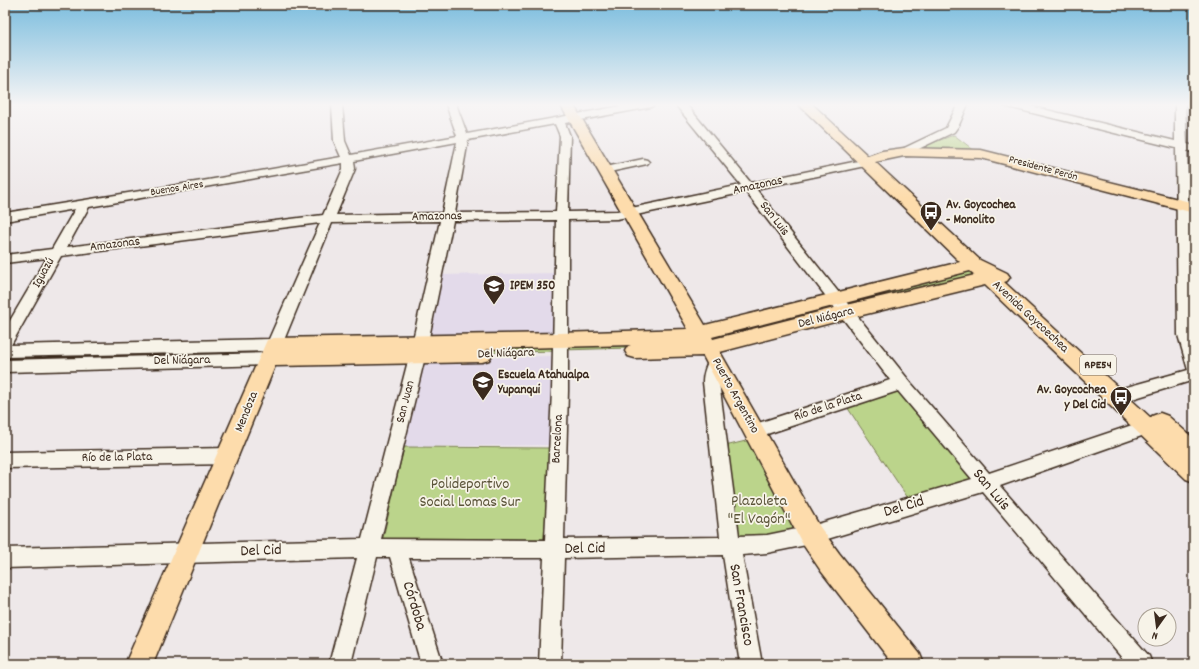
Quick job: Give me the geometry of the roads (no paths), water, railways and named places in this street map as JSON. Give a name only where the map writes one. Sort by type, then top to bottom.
[{"type":"main road","name":"Puerto Argentino","points":[[584,135],[708,347],[811,535],[830,562],[910,664]]},
{"type":"main road","name":"RPE54","points":[[841,135],[870,160]]},
{"type":"main road","name":"RPE54","points":[[846,135],[870,160]]},
{"type":"main road","name":"Presidente Perón","points":[[870,160],[882,155],[904,152],[990,155],[1188,207]]},
{"type":"main road","name":"Avenida Goycoechea","points":[[870,160],[986,270],[1194,472]]},
{"type":"main road","name":"Avenida Goycoechea","points":[[986,270],[1129,393],[1194,453]]},
{"type":"main road","name":"Del Niágara","points":[[271,352],[559,346],[708,347],[841,305],[986,270]]},
{"type":"main road","name":"Mendoza","points":[[139,664],[185,553],[229,456],[271,352]]},
{"type":"street","points":[[339,135],[342,147],[349,159]]},
{"type":"street","name":"Buenos Aires","points":[[5,217],[349,159],[478,135]]},
{"type":"street","name":"Barcelona","points":[[550,664],[555,549],[556,456],[560,391],[559,346],[565,135]]},
{"type":"street","name":"San Luis","points":[[706,135],[902,383],[985,483],[1141,664]]},
{"type":"street","points":[[904,152],[939,135]]},
{"type":"street","points":[[1137,135],[1194,149]]},
{"type":"street","points":[[1181,135],[1188,207],[1189,282],[1186,335],[1194,367]]},
{"type":"street","name":"San Juan","points":[[340,664],[419,350],[463,146],[463,138]]},
{"type":"street","name":"Mendoza","points":[[271,352],[349,169],[349,159]]},
{"type":"street","name":"Amazonas","points":[[5,259],[328,219],[562,216],[630,213],[749,188],[870,160]]},
{"type":"street","points":[[605,170],[642,162]]},
{"type":"street","name":"Iguazú","points":[[5,342],[84,204]]},
{"type":"street","name":"San Francisco","points":[[708,347],[731,546],[751,664]]},
{"type":"street","name":"Del Niágara","points":[[5,351],[271,352]]},
{"type":"street","name":"Del Niágara","points":[[5,366],[271,352]]},
{"type":"street","points":[[1129,393],[1194,374]]},
{"type":"street","name":"Río de la Plata","points":[[754,431],[902,383]]},
{"type":"street","name":"Del Cid","points":[[5,558],[368,548],[555,549],[731,546],[774,543],[811,535],[985,483],[1147,427]]},
{"type":"street","name":"Río de la Plata","points":[[5,460],[229,456]]},
{"type":"street","name":"Córdoba","points":[[397,549],[432,664]]},
{"type":"place","name":"Av. Goycochea - Monolito","points":[[931,232]]},
{"type":"place","name":"IPEM 350","points":[[494,306]]},
{"type":"place","name":"Escuela Atahualpa Yupanqui","points":[[483,402]]},
{"type":"place","name":"Av. Goycochea y Del Cid","points":[[1121,416]]},
{"type":"park label","name":"Polideportivo Social Lomas Sur","points":[[470,493]]},
{"type":"park label","name":"Plazoleta \"El Vagón\"","points":[[759,510]]}]
